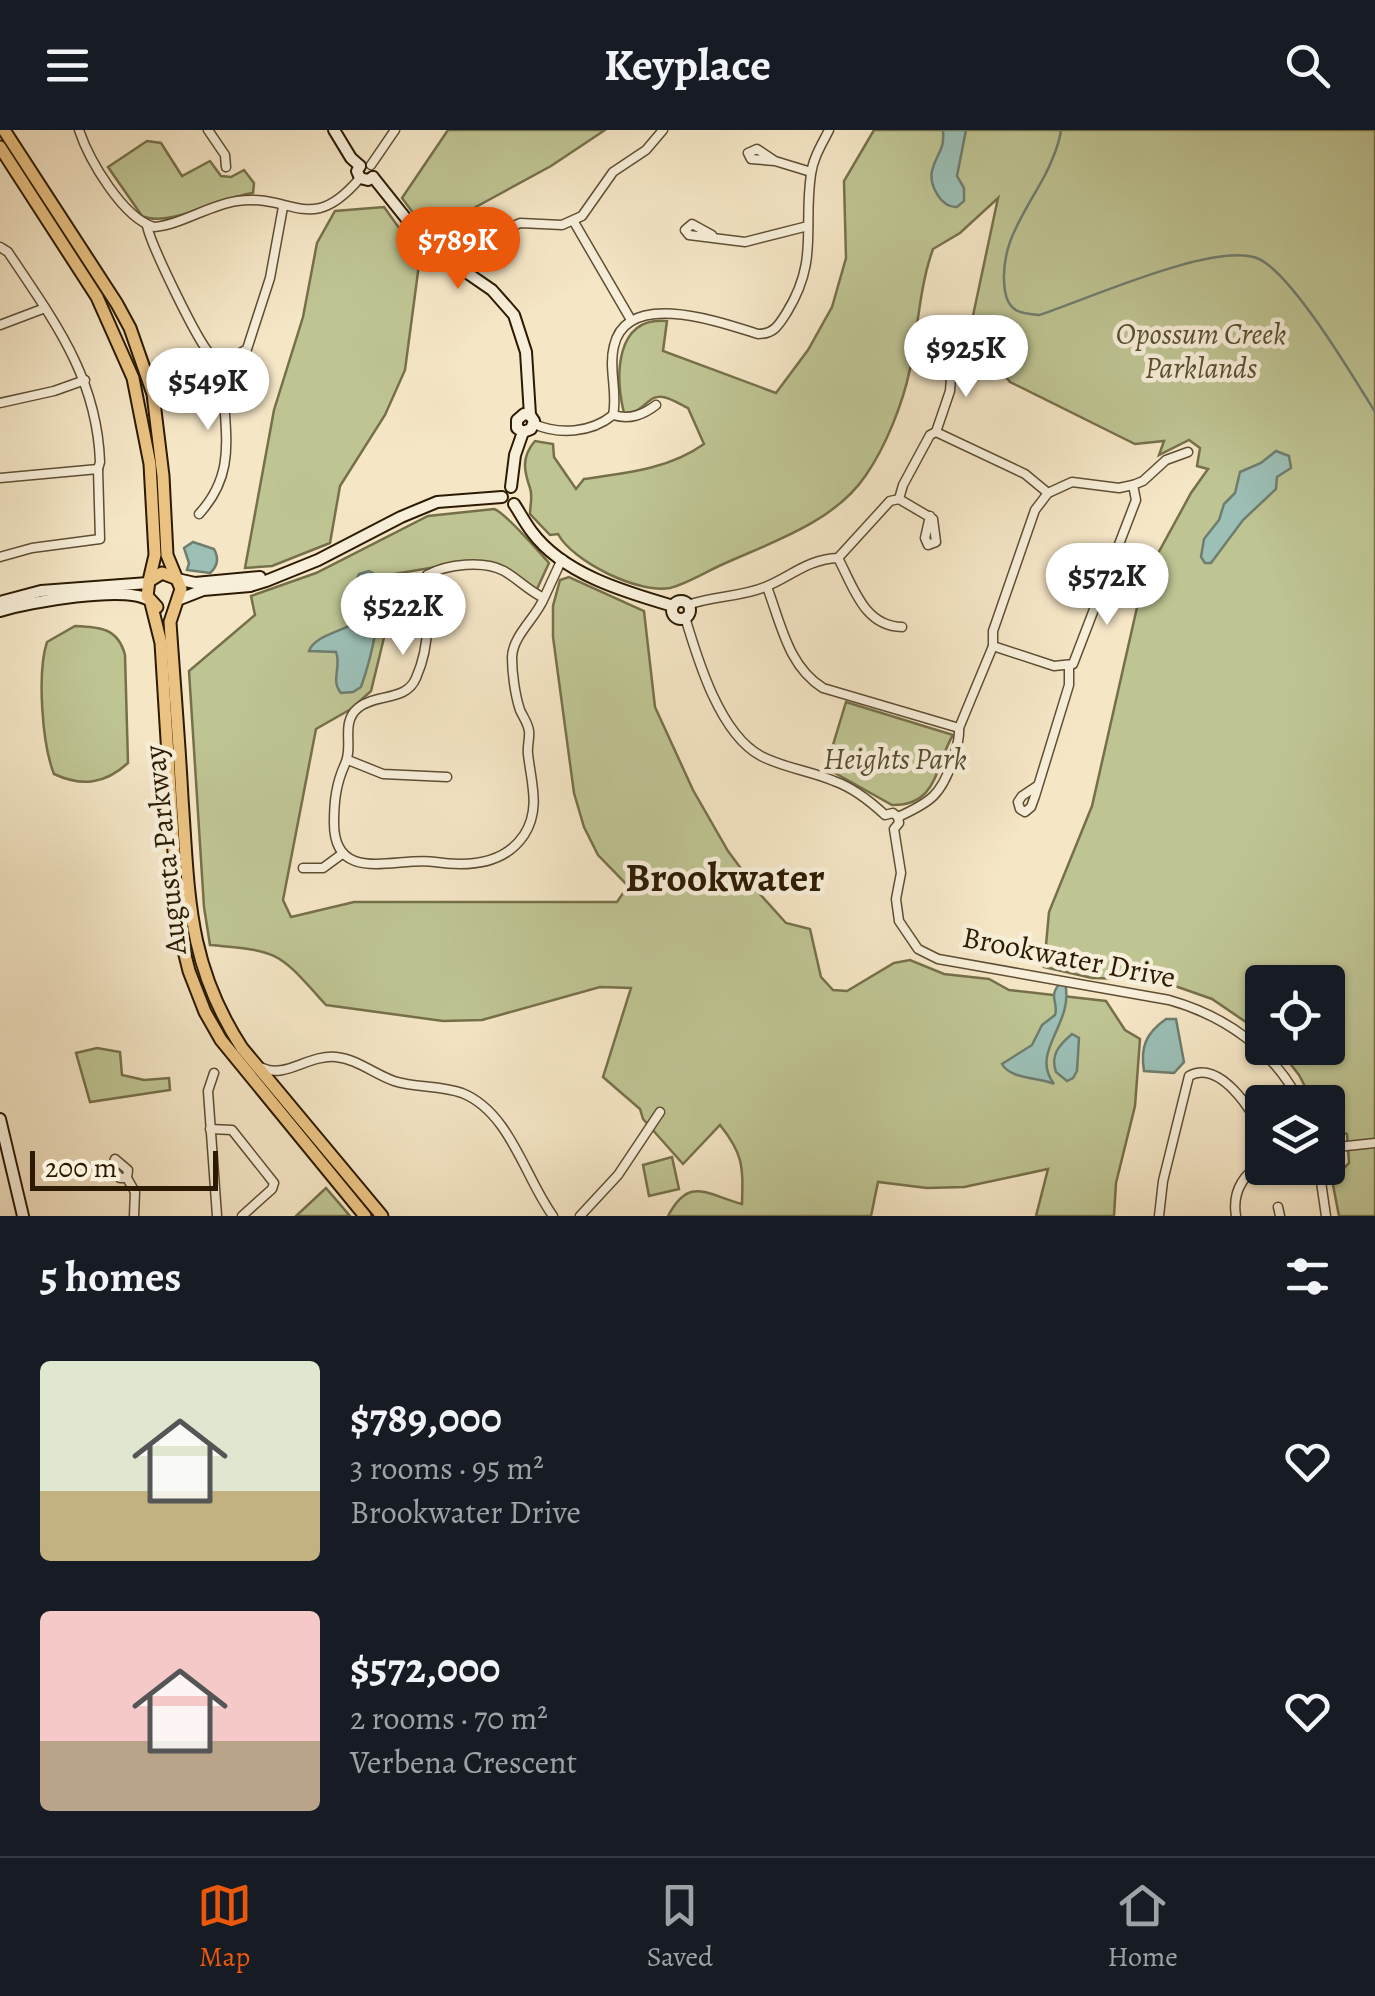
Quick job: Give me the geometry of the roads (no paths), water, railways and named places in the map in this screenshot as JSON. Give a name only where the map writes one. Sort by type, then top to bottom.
[{"type":"main road","points":[[0,147],[97,298],[134,378],[150,464],[155,562],[148,582],[150,601],[165,608],[179,600],[181,589],[167,556],[163,476],[152,394],[130,328],[4,130]]},
{"type":"main road","points":[[148,582],[162,573],[176,578]]},
{"type":"main road","name":"Augusta Parkway","points":[[179,600],[170,622],[195,943],[206,981],[223,1019],[254,1064],[382,1216]]},
{"type":"main road","name":"Augusta Parkway","points":[[150,601],[160,643],[181,939],[190,971],[205,1012],[233,1058],[365,1216]]},
{"type":"street","points":[[78,130],[126,210],[148,226],[164,226],[238,200],[314,210],[328,206],[346,194],[395,130]]},
{"type":"street","points":[[208,130],[225,156],[226,167]]},
{"type":"street","points":[[334,130],[418,236],[441,257],[492,290],[514,316],[526,352],[532,420]]},
{"type":"street","points":[[454,266],[465,250],[520,223],[574,222],[590,208],[613,172],[646,150],[663,130]]},
{"type":"street","points":[[613,415],[614,346],[625,324],[644,313],[660,312],[758,334],[772,332],[798,294],[808,266],[811,172],[830,130]]},
{"type":"street","points":[[775,161],[811,172]]},
{"type":"street","points":[[225,362],[247,349],[270,278],[283,206]]},
{"type":"street","points":[[574,222],[631,320]]},
{"type":"street","points":[[148,226],[152,244],[187,315],[211,356],[225,362]]},
{"type":"street","points":[[712,236],[745,242],[808,226]]},
{"type":"street","points":[[441,257],[456,238],[466,233],[504,232]]},
{"type":"street","points":[[0,247],[8,252],[45,308],[85,380],[98,423],[100,539],[32,548],[0,558]]},
{"type":"street","points":[[0,325],[45,308]]},
{"type":"street","points":[[899,499],[930,436],[936,432],[950,391],[954,360]]},
{"type":"street","points":[[199,514],[214,497],[225,468],[225,362]]},
{"type":"street","points":[[0,403],[85,380]]},
{"type":"street","points":[[511,487],[523,432],[517,428],[521,415],[552,431],[567,431],[591,428],[613,415],[627,418],[646,413],[656,405]]},
{"type":"street","points":[[936,432],[1025,474],[1048,493]]},
{"type":"street","points":[[898,817],[944,787],[960,738],[959,728],[1031,520],[1048,493],[1072,482],[1119,488],[1133,485],[1166,460],[1188,452]]},
{"type":"street","points":[[0,478],[98,469]]},
{"type":"street","points":[[990,644],[1054,666],[1068,666],[1076,660],[1136,500],[1133,485]]},
{"type":"street","points":[[511,487],[503,491],[502,497],[507,504],[514,504]]},
{"type":"street","points":[[511,487],[520,493],[514,504]]},
{"type":"street","points":[[179,600],[203,590],[250,586],[318,560],[437,502],[502,497]]},
{"type":"street","points":[[673,606],[679,601],[688,605],[732,598],[766,587],[826,558],[838,558],[890,501],[899,499],[930,516]]},
{"type":"street","points":[[514,504],[532,533],[562,558],[601,582],[673,606]]},
{"type":"street","points":[[544,598],[492,567],[461,566],[430,572],[422,588],[428,623],[415,682],[408,690],[368,702],[355,710],[348,721],[348,760],[334,796],[334,838],[342,854],[357,861],[392,864],[428,860],[474,864],[502,856],[524,835],[532,816],[534,788],[529,733],[517,699],[513,651],[544,598],[562,558]]},
{"type":"street","points":[[838,558],[868,614],[888,626],[902,626]]},
{"type":"street","points":[[176,578],[196,583],[283,573]]},
{"type":"street","points":[[0,602],[41,591],[128,587],[148,582]]},
{"type":"street","points":[[766,587],[794,659],[812,681],[823,688],[959,728]]},
{"type":"street","points":[[0,611],[49,600],[129,594],[150,601]]},
{"type":"street","points":[[673,606],[675,616],[685,618],[688,605]]},
{"type":"street","name":"Brookwater Drive","points":[[685,618],[721,715],[736,736],[760,756],[852,789],[885,815]]},
{"type":"street","points":[[1037,786],[1069,685],[1068,666]]},
{"type":"street","points":[[348,760],[383,774],[447,777]]},
{"type":"street","name":"Brookwater Drive","points":[[885,815],[892,813],[898,817],[894,829]]},
{"type":"street","name":"Brookwater Drive","points":[[885,815],[884,827],[894,829]]},
{"type":"street","name":"Brookwater Drive","points":[[894,829],[901,874],[897,911],[903,930],[918,949],[938,958],[1170,1000],[1200,1010],[1232,1026],[1271,1060],[1288,1085]]},
{"type":"street","points":[[303,868],[323,868],[342,854]]},
{"type":"street","points":[[254,1064],[271,1072],[320,1057],[342,1058],[395,1081],[470,1096],[494,1117],[556,1216]]},
{"type":"street","points":[[280,1094],[293,1066]]},
{"type":"street","points":[[1159,1216],[1163,1181],[1189,1076],[1202,1071],[1210,1074],[1232,1088],[1245,1102]]},
{"type":"street","points":[[214,1073],[208,1091],[218,1216]]},
{"type":"street","points":[[580,1215],[618,1175],[660,1112]]},
{"type":"street","points":[[0,1119],[23,1216]]},
{"type":"street","points":[[210,1129],[232,1130],[274,1182],[272,1189],[242,1216]]},
{"type":"street","points":[[1345,1146],[1375,1143]]},
{"type":"street","points":[[1236,1216],[1235,1196],[1245,1177]]},
{"type":"street","points":[[127,1178],[135,1192],[134,1216]]},
{"type":"street","points":[[1321,1185],[1326,1216]]},
{"type":"water","points":[[943,130],[966,130],[957,176],[964,188],[964,201],[957,207],[941,200],[932,183]]},
{"type":"water","points":[[1276,451],[1289,456],[1291,468],[1277,477],[1276,489],[1243,520],[1211,563],[1205,563],[1201,557],[1204,539],[1235,493],[1240,472]]},
{"type":"water","points":[[193,542],[214,549],[217,562],[210,573],[187,570],[184,548]]},
{"type":"water","points":[[369,571],[378,576],[379,589],[373,647],[361,687],[341,693],[336,683],[336,652],[309,651],[323,637],[358,621],[354,585],[359,574]]},
{"type":"water","points":[[1061,982],[1065,983],[1064,1011],[1047,1060],[1054,1084],[1012,1073],[1002,1064],[1032,1045],[1042,1025],[1055,1015],[1054,996]]},
{"type":"water","points":[[1166,1019],[1176,1019],[1184,1062],[1174,1073],[1144,1071],[1146,1041]]},
{"type":"water","points":[[1072,1034],[1079,1038],[1077,1071],[1067,1081],[1056,1072],[1054,1060],[1060,1046]]},
{"type":"waterway","points":[[1061,130],[1050,164],[1009,244],[1004,274],[1005,291],[1012,307],[1039,315],[1183,264],[1239,255],[1259,259],[1305,305],[1375,412]]},
{"type":"district","name":"Brookwater","points":[[725,877]]},
{"type":"park label","name":"Opossum Creek Parklands","points":[[1201,351]]},
{"type":"park label","name":"Heights Park","points":[[895,759]]}]
